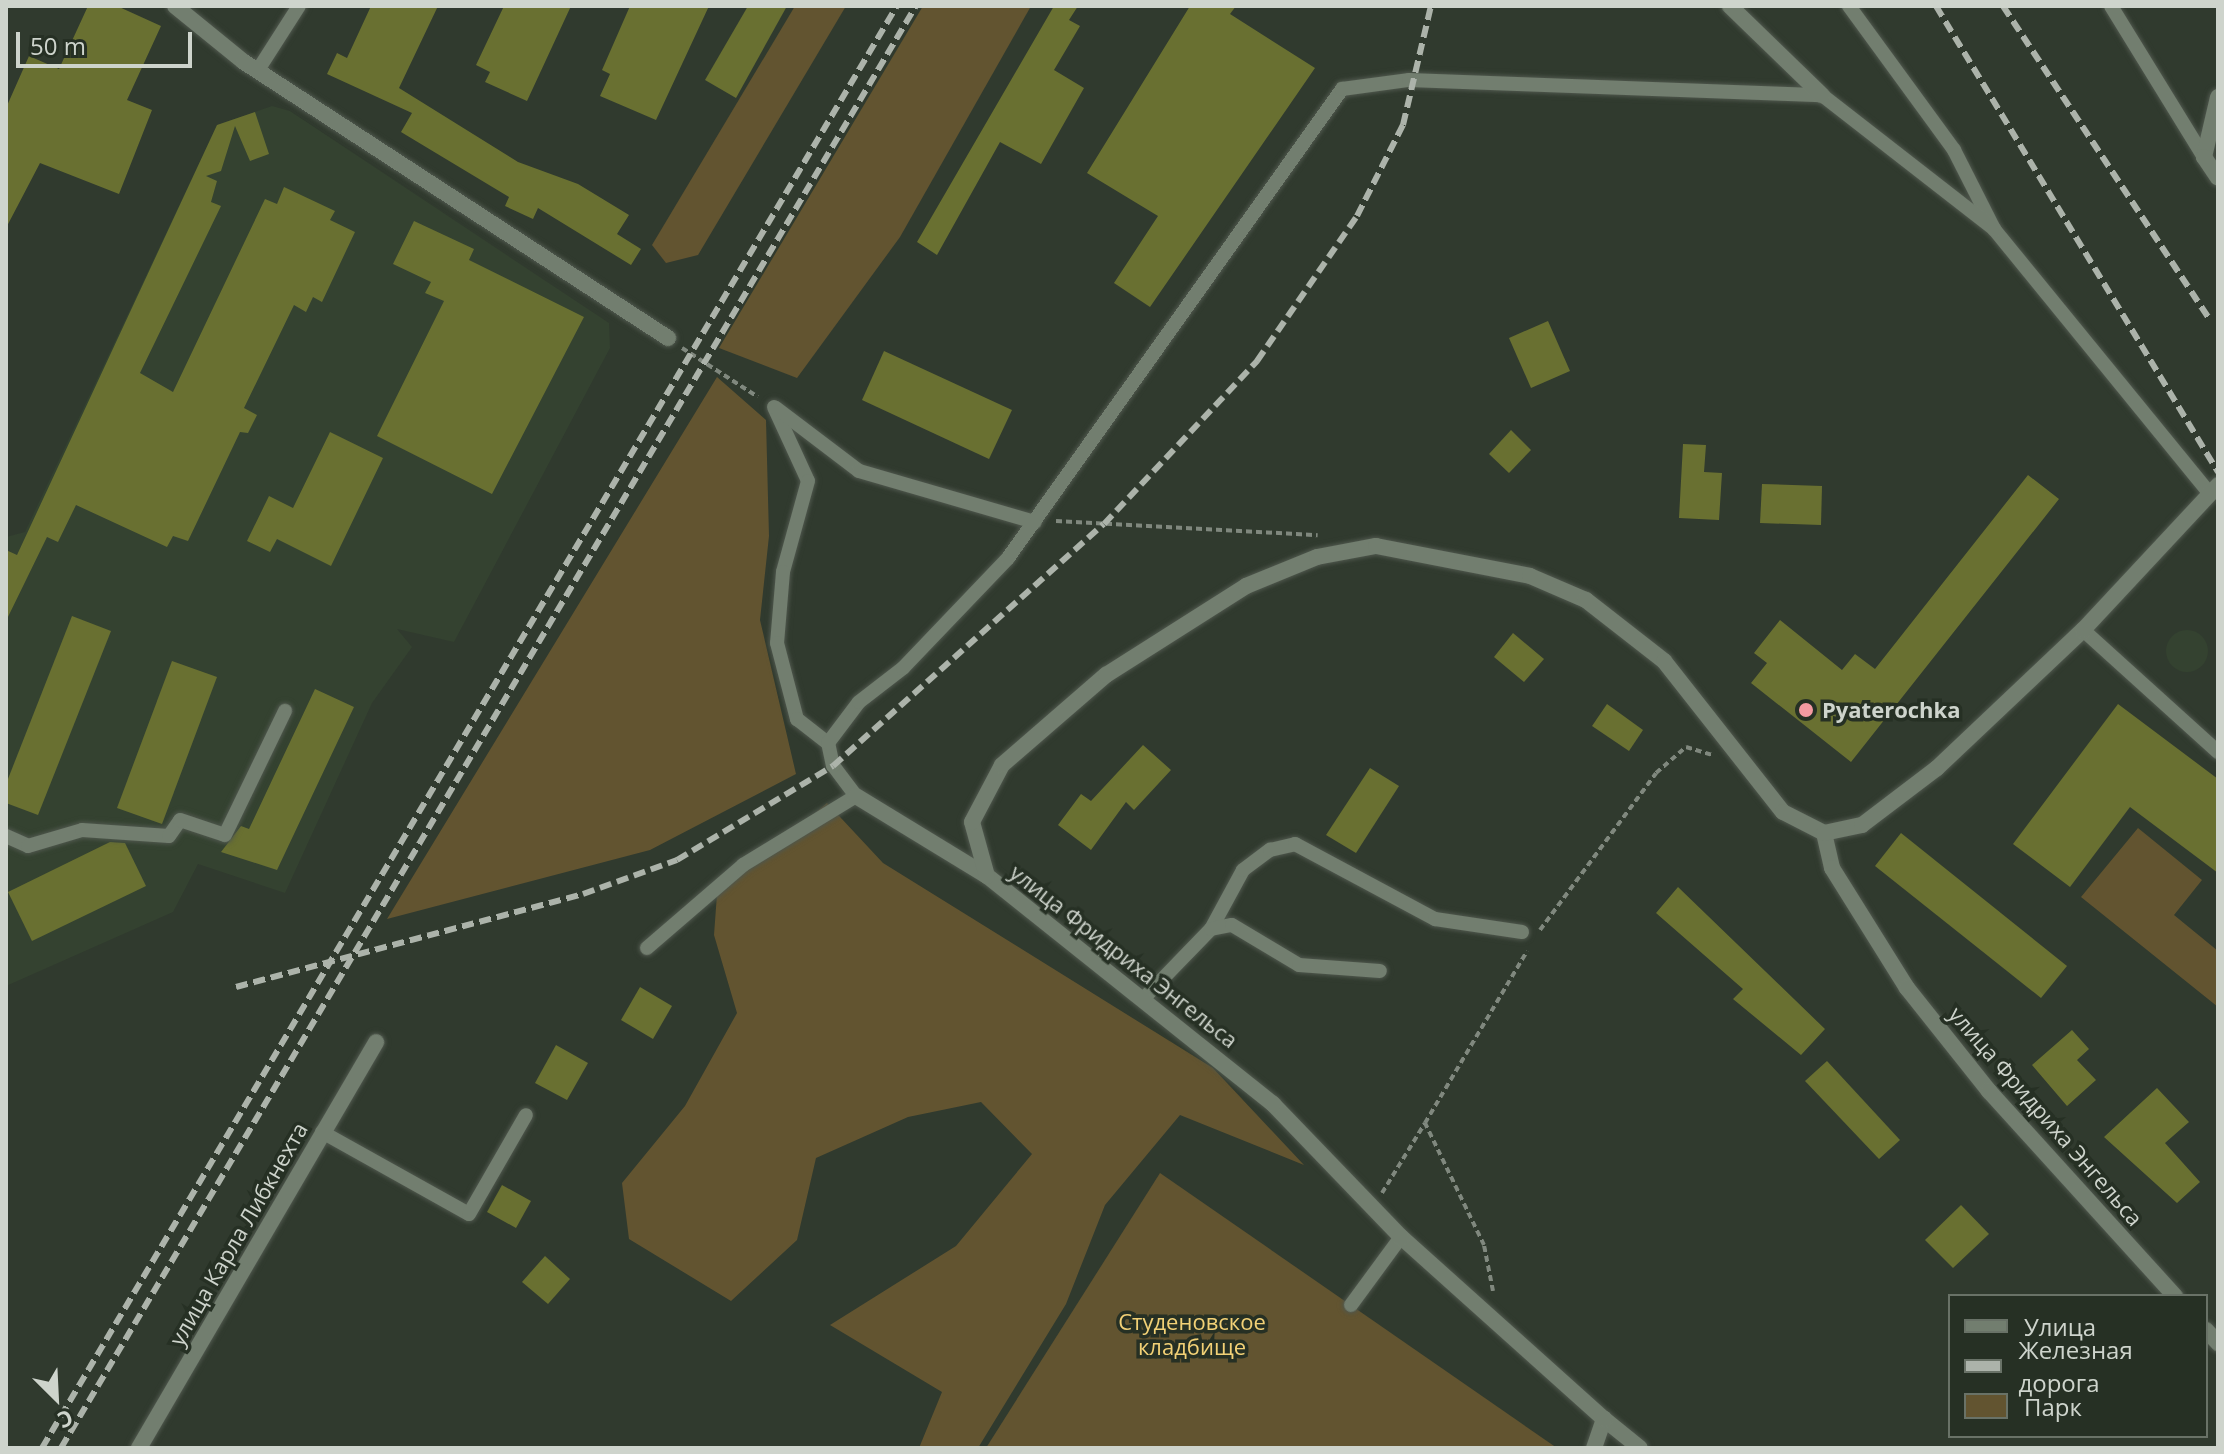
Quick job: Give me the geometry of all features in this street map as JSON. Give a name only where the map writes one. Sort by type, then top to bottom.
[{"type":"street","points":[[175,6],[258,70],[668,338]]},
{"type":"street","points":[[1730,6],[1822,95]]},
{"type":"street","points":[[2218,97],[2204,157],[2218,178]]},
{"type":"street","points":[[1824,833],[1862,825],[1937,768],[2083,630],[2214,489]]},
{"type":"street","name":"улица Фридриха Энгельса","points":[[1640,1448],[1401,1237],[1273,1104],[1146,996],[987,876],[972,822],[1002,765],[1106,675],[1246,586],[1317,557],[1376,546],[1530,576],[1586,600],[1664,661],[1742,764],[1783,812],[1824,833],[1832,868],[1907,988],[1989,1091],[2173,1294]]},
{"type":"street","points":[[856,796],[987,876]]},
{"type":"street","name":"улица Карла Либкнехта","points":[[139,1448],[376,1042]]},
{"type":"street","points":[[1594,1448],[1604,1419]]},
{"type":"lane","points":[[258,70],[299,6]]},
{"type":"lane","points":[[1849,6],[1954,150],[1994,229]]},
{"type":"lane","points":[[2111,6],[2204,157]]},
{"type":"lane","points":[[828,743],[859,702],[982,589],[1035,522],[1342,89],[1409,80],[1822,95],[1994,229],[2214,489]]},
{"type":"lane","points":[[774,407],[859,471],[1035,522]]},
{"type":"lane","points":[[647,948],[743,865],[856,796],[833,766],[828,743],[797,719],[777,643],[783,572],[808,481],[774,407]]},
{"type":"lane","points":[[2083,630],[2218,752]]},
{"type":"lane","points":[[6,836],[28,846],[82,830],[169,836],[180,820],[225,835],[285,711]]},
{"type":"lane","points":[[1146,996],[1211,929],[1243,870],[1270,850],[1295,844],[1435,919],[1522,932]]},
{"type":"lane","points":[[1211,929],[1232,925],[1299,965],[1380,971]]},
{"type":"lane","points":[[322,1132],[469,1214],[526,1115]]},
{"type":"lane","points":[[1351,1305],[1401,1237]]},
{"type":"path","points":[[668,338],[774,407]]},
{"type":"path","points":[[1035,522],[1325,535]]},
{"type":"path","points":[[1373,1206],[1563,894],[1656,773],[1686,747],[1742,764]]},
{"type":"path","points":[[1425,1123],[1484,1245],[1500,1326]]},
{"type":"shaded area","points":[[272,106],[290,111],[609,323],[610,348],[454,642],[397,629],[412,647],[372,703],[285,893],[198,864],[173,912],[6,986],[6,537],[25,532],[217,125]]},
{"type":"shaded area","points":[[2187,630],[2202,636],[2208,651],[2202,666],[2187,672],[2172,666],[2166,651],[2172,636]]},
{"type":"green space","points":[[795,6],[846,6],[698,255],[666,263],[652,245]]},
{"type":"green space","points":[[923,6],[1031,6],[900,237],[797,378],[719,348]]},
{"type":"green space","points":[[717,377],[766,420],[769,536],[760,620],[796,774],[650,850],[387,919]]},
{"type":"green space","points":[[827,803],[883,863],[1213,1068],[1304,1165],[1180,1115],[1105,1205],[1066,1304],[978,1448],[919,1448],[942,1392],[830,1325],[956,1246],[1032,1154],[981,1102],[908,1117],[816,1158],[797,1240],[731,1301],[629,1239],[622,1183],[685,1106],[737,1013],[714,935],[717,894]]},
{"type":"green space","points":[[2138,828],[2202,880],[2174,915],[2218,951],[2218,1007],[2081,897]]},
{"type":"green space","name":"Студеновское кладбище","points":[[1160,1173],[1557,1448],[986,1448]]},
{"type":"building","points":[[88,6],[117,6],[161,26],[127,100],[152,110],[119,194],[40,163],[6,228],[6,108],[29,56],[59,69]]},
{"type":"building","points":[[371,6],[438,6],[399,88],[518,162],[578,184],[629,215],[617,234],[641,249],[631,265],[538,208],[533,219],[505,206],[509,197],[401,132],[412,113],[327,74],[337,53],[347,58]]},
{"type":"building","points":[[504,6],[571,6],[527,101],[485,82],[490,72],[476,65]]},
{"type":"building","points":[[630,6],[709,6],[656,120],[600,96],[610,74],[602,70]]},
{"type":"building","points":[[748,6],[787,6],[736,98],[705,80]]},
{"type":"building","points":[[1054,6],[1078,6],[1069,20],[1080,26],[1054,70],[1084,88],[1041,164],[1000,142],[937,255],[917,242]]},
{"type":"building","points":[[1190,6],[1236,6],[1230,14],[1315,68],[1150,307],[1114,283],[1158,216],[1087,173]]},
{"type":"building","points":[[255,112],[269,154],[250,161],[235,126],[221,171],[206,176],[217,181],[211,202],[221,206],[140,373],[173,392],[265,199],[277,204],[284,187],[335,211],[330,220],[355,232],[322,302],[313,297],[306,312],[294,305],[244,408],[257,415],[248,433],[240,432],[188,541],[173,536],[167,547],[76,505],[58,542],[47,537],[6,621],[6,550],[17,555],[217,125]]},
{"type":"building","points":[[414,221],[474,249],[469,260],[584,317],[492,494],[377,436],[444,301],[425,293],[431,282],[393,264]]},
{"type":"building","points":[[1548,321],[1570,371],[1531,388],[1509,338]]},
{"type":"building","points":[[884,351],[1012,410],[989,459],[862,400]]},
{"type":"building","points":[[1511,430],[1531,450],[1509,473],[1489,454]]},
{"type":"building","points":[[330,432],[383,458],[331,566],[277,539],[270,552],[247,541],[269,496],[293,508]]},
{"type":"building","points":[[1683,444],[1706,445],[1704,472],[1722,473],[1719,520],[1679,518]]},
{"type":"building","points":[[2028,475],[2059,499],[1851,762],[1751,683],[1767,663],[1754,653],[1780,620],[1842,670],[1855,654],[1875,669]]},
{"type":"building","points":[[1762,484],[1822,486],[1821,525],[1760,523]]},
{"type":"building","points":[[72,616],[111,631],[38,815],[6,803],[6,784]]},
{"type":"building","points":[[1513,633],[1544,659],[1524,682],[1494,657]]},
{"type":"building","points":[[172,661],[217,677],[162,824],[117,808]]},
{"type":"building","points":[[315,689],[354,707],[277,870],[221,852],[241,826],[249,829]]},
{"type":"building","points":[[1607,704],[1643,730],[1629,751],[1592,726]]},
{"type":"building","points":[[2118,704],[2218,779],[2218,873],[2130,807],[2070,887],[2013,844]]},
{"type":"building","points":[[1143,745],[1171,770],[1134,810],[1126,802],[1091,850],[1058,825],[1081,794],[1091,801]]},
{"type":"building","points":[[1370,768],[1399,786],[1356,853],[1326,835]]},
{"type":"building","points":[[1901,833],[2067,966],[2041,998],[1875,866]]},
{"type":"building","points":[[110,842],[125,843],[146,886],[32,941],[8,892]]},
{"type":"building","points":[[1678,887],[1825,1029],[1801,1055],[1733,999],[1743,989],[1656,913]]},
{"type":"building","points":[[640,987],[672,1006],[653,1039],[621,1020]]},
{"type":"building","points":[[2072,1030],[2089,1049],[2077,1060],[2096,1080],[2067,1106],[2032,1065]]},
{"type":"building","points":[[556,1045],[588,1063],[567,1100],[535,1083]]},
{"type":"building","points":[[1827,1061],[1900,1140],[1879,1159],[1805,1081]]},
{"type":"building","points":[[2157,1088],[2189,1122],[2165,1143],[2200,1182],[2177,1203],[2104,1137]]},
{"type":"building","points":[[502,1185],[531,1201],[516,1228],[487,1212]]},
{"type":"building","points":[[1961,1205],[1989,1234],[1953,1268],[1925,1240]]},
{"type":"building","points":[[545,1256],[570,1279],[548,1304],[522,1282]]},
{"type":"railway","points":[[42,1448],[897,6]]},
{"type":"railway","points":[[61,1448],[916,6]]},
{"type":"railway","points":[[236,987],[583,894],[677,860],[833,766],[1104,524],[1257,361],[1357,216],[1403,125],[1431,6]]},
{"type":"railway","points":[[1936,6],[2218,472]]},
{"type":"railway","points":[[2003,6],[2209,318]]},
{"type":"place","name":"Pyaterochka","points":[[1806,710]]}]
